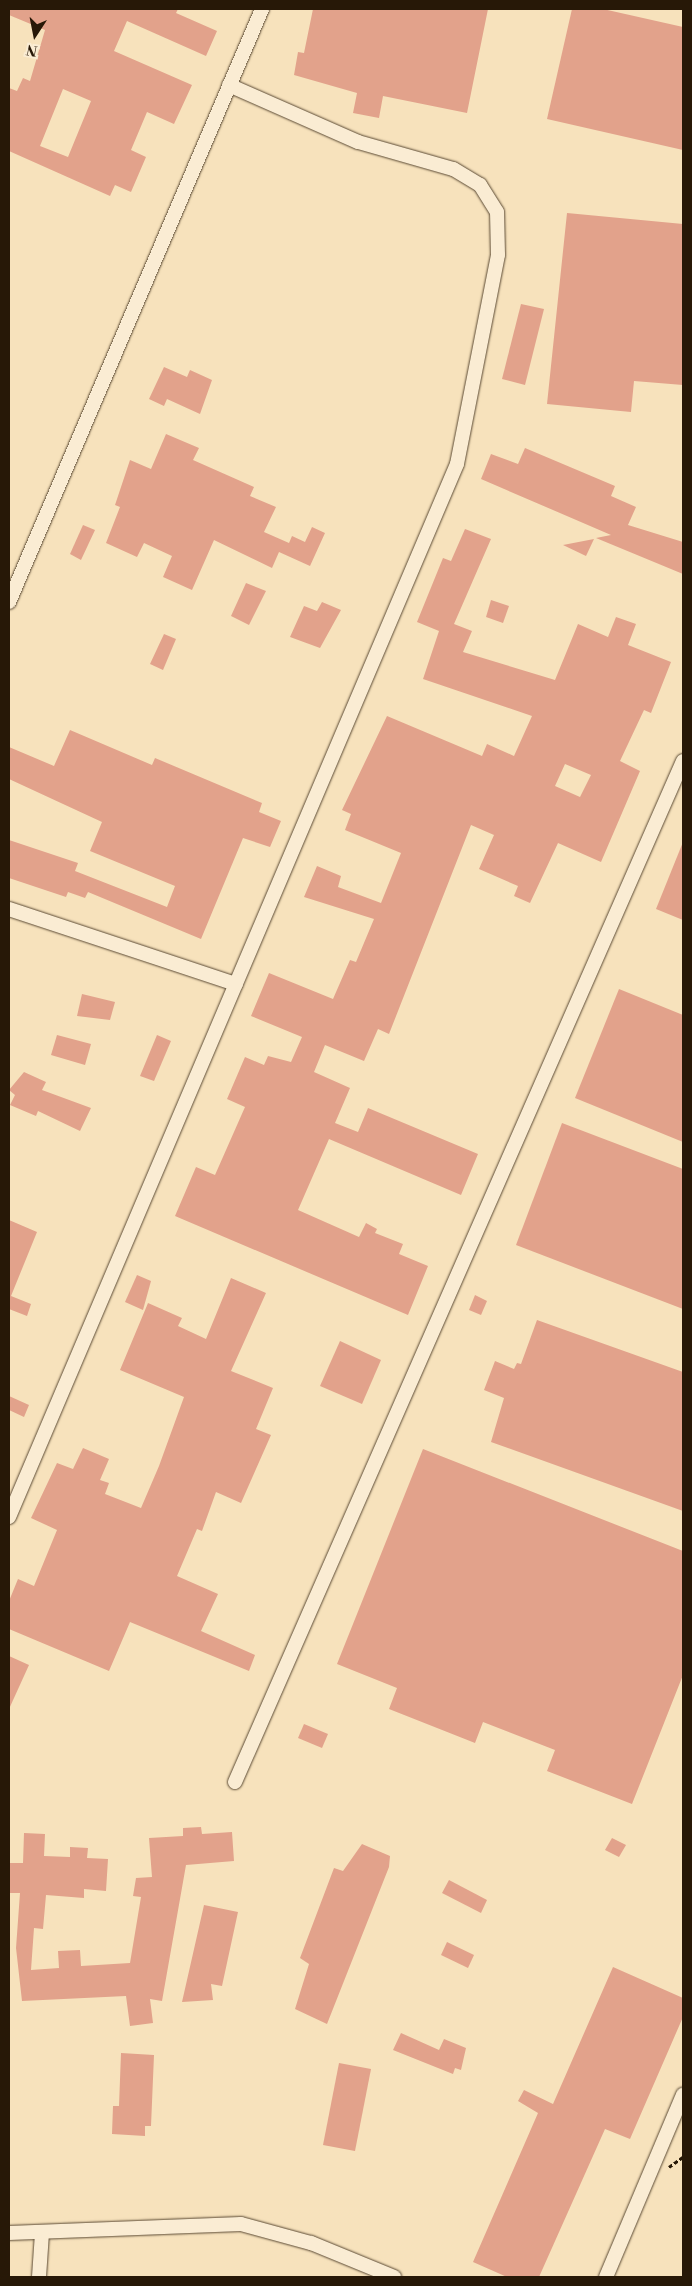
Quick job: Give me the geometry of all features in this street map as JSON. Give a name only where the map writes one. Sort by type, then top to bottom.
[{"type":"street","points":[[9,602],[262,9]]},
{"type":"street","points":[[9,1517],[457,464],[500,238],[491,198],[480,185],[454,169],[358,142],[229,85]]},
{"type":"street","points":[[234,1782],[683,761]]},
{"type":"street","points":[[9,910],[236,984]]},
{"type":"street","points":[[606,2277],[683,2095]]},
{"type":"street","points":[[9,2233],[241,2224],[311,2243],[394,2277]]},
{"type":"street","points":[[39,2277],[42,2233]]},
{"type":"building","points":[[9,9],[178,9],[176,13],[217,31],[206,56],[127,21],[114,51],[192,85],[174,124],[147,112],[131,150],[146,157],[131,192],[115,185],[110,196],[9,151],[9,88],[17,91],[23,78],[30,81],[45,30],[9,15]],"holes":[[[63,89],[91,101],[68,157],[40,146]]]},
{"type":"building","points":[[313,9],[488,9],[467,113],[383,96],[379,118],[353,113],[357,93],[294,75],[298,52],[304,53]]},
{"type":"building","points":[[572,9],[603,9],[683,27],[683,150],[547,119]]},
{"type":"building","points":[[567,213],[683,224],[683,385],[634,381],[631,412],[547,404]]},
{"type":"building","points":[[521,304],[544,309],[525,385],[502,379]]},
{"type":"building","points":[[164,367],[187,377],[190,370],[212,380],[200,414],[167,399],[164,406],[149,399]]},
{"type":"building","points":[[166,434],[199,448],[193,460],[254,487],[250,496],[276,507],[264,532],[289,543],[292,536],[305,542],[312,527],[325,533],[310,566],[279,552],[272,568],[214,540],[192,590],[163,577],[172,556],[144,543],[137,557],[106,543],[120,507],[115,505],[130,460],[151,469]]},
{"type":"building","points":[[525,448],[615,486],[611,496],[636,507],[628,525],[683,542],[683,574],[596,538],[611,535],[481,479],[491,454],[518,464]]},
{"type":"building","points":[[83,525],[95,530],[81,560],[70,554]]},
{"type":"building","points":[[465,529],[491,539],[454,624],[472,631],[463,652],[555,680],[578,624],[608,637],[616,617],[636,624],[628,645],[671,662],[651,713],[644,710],[620,761],[640,771],[601,862],[558,843],[530,903],[514,896],[518,886],[479,869],[494,835],[471,825],[389,1034],[378,1029],[364,1061],[325,1045],[314,1072],[350,1088],[335,1123],[358,1132],[368,1108],[478,1154],[461,1195],[329,1139],[298,1210],[359,1237],[366,1223],[377,1229],[375,1233],[403,1244],[399,1254],[428,1266],[408,1315],[175,1216],[196,1167],[215,1175],[245,1107],[227,1099],[245,1057],[264,1065],[268,1056],[291,1062],[302,1037],[251,1016],[269,973],[333,999],[350,960],[356,962],[374,919],[304,897],[317,866],[341,876],[338,887],[381,903],[401,853],[345,830],[351,814],[342,810],[387,716],[482,756],[487,744],[514,756],[532,716],[423,679],[439,631],[417,622],[443,558],[451,561]],"holes":[[[565,764],[591,775],[580,797],[555,786]]]},
{"type":"building","points":[[594,539],[586,556],[563,545]]},
{"type":"building","points":[[246,583],[266,591],[249,625],[231,616]]},
{"type":"building","points":[[491,600],[509,606],[503,623],[486,617]]},
{"type":"building","points":[[322,602],[341,610],[320,648],[290,637],[304,606],[317,611]]},
{"type":"building","points":[[164,634],[176,639],[163,670],[150,664]]},
{"type":"building","points":[[70,730],[152,765],[155,758],[262,803],[259,812],[281,821],[270,847],[243,838],[201,939],[88,892],[85,898],[68,892],[66,897],[9,878],[9,840],[78,863],[75,871],[167,907],[175,886],[90,851],[102,822],[9,779],[9,747],[54,766]]},
{"type":"building","points":[[683,842],[683,920],[656,909]]},
{"type":"building","points":[[619,989],[683,1015],[683,1142],[575,1098]]},
{"type":"building","points":[[82,994],[115,1002],[110,1020],[77,1016]]},
{"type":"building","points":[[57,1035],[91,1044],[85,1065],[51,1055]]},
{"type":"building","points":[[157,1035],[171,1041],[154,1081],[140,1076]]},
{"type":"building","points":[[24,1072],[46,1082],[42,1090],[91,1108],[80,1131],[38,1111],[36,1116],[10,1105],[15,1095],[9,1090]]},
{"type":"building","points":[[562,1123],[683,1169],[683,1309],[516,1245]]},
{"type":"building","points":[[9,1220],[37,1232],[11,1296],[31,1304],[27,1316],[9,1309]]},
{"type":"building","points":[[137,1275],[151,1281],[143,1310],[125,1302]]},
{"type":"building","points":[[231,1278],[266,1293],[231,1371],[273,1388],[256,1429],[271,1435],[241,1503],[216,1492],[202,1531],[197,1529],[177,1576],[218,1594],[201,1631],[255,1655],[249,1671],[130,1622],[109,1671],[9,1629],[9,1601],[18,1579],[34,1586],[57,1530],[31,1518],[57,1463],[73,1469],[83,1448],[109,1459],[100,1480],[109,1483],[105,1494],[141,1508],[159,1466],[184,1397],[120,1370],[148,1303],[182,1318],[178,1326],[206,1339]]},
{"type":"building","points":[[475,1295],[487,1301],[481,1315],[469,1310]]},
{"type":"building","points":[[537,1320],[683,1372],[683,1511],[491,1442],[504,1398],[484,1390],[495,1361],[514,1369],[517,1363],[521,1364]]},
{"type":"building","points":[[340,1341],[381,1360],[362,1404],[320,1386]]},
{"type":"building","points":[[9,1396],[29,1405],[24,1417],[9,1410]]},
{"type":"building","points":[[423,1449],[683,1551],[683,1675],[632,1804],[547,1771],[555,1750],[483,1722],[475,1743],[389,1709],[397,1688],[337,1664]]},
{"type":"building","points":[[9,1656],[29,1665],[9,1709]]},
{"type":"building","points":[[304,1724],[328,1734],[322,1748],[298,1738]]},
{"type":"building","points":[[201,1827],[202,1834],[232,1832],[234,1861],[186,1865],[162,2001],[150,1999],[153,2023],[130,2026],[126,1996],[22,2001],[16,1948],[20,1893],[9,1893],[9,1863],[23,1863],[24,1833],[45,1834],[44,1856],[70,1857],[70,1847],[88,1848],[87,1858],[108,1859],[106,1891],[84,1889],[84,1898],[46,1895],[43,1929],[34,1928],[31,1970],[59,1968],[58,1951],[80,1950],[81,1966],[130,1963],[141,1897],[133,1896],[136,1878],[152,1877],[149,1838],[183,1836],[183,1828]]},
{"type":"building","points":[[612,1838],[626,1845],[619,1857],[605,1850]]},
{"type":"building","points":[[362,1844],[390,1856],[389,1867],[327,2024],[295,2009],[309,1964],[300,1958],[334,1868],[343,1871]]},
{"type":"building","points":[[449,1880],[487,1900],[481,1913],[442,1893]]},
{"type":"building","points":[[204,1905],[238,1912],[222,1986],[211,1984],[213,2000],[182,2002]]},
{"type":"building","points":[[447,1942],[474,1955],[468,1968],[441,1955]]},
{"type":"building","points":[[613,1967],[683,1998],[683,2017],[630,2139],[605,2129],[539,2277],[507,2277],[473,2262],[538,2113],[518,2101],[524,2090],[553,2104]]},
{"type":"building","points":[[401,2033],[439,2050],[444,2039],[466,2048],[461,2070],[455,2068],[453,2074],[393,2050]]},
{"type":"building","points":[[121,2053],[154,2055],[151,2126],[145,2126],[145,2136],[112,2134],[113,2106],[119,2106]]},
{"type":"building","points":[[339,2063],[371,2069],[355,2151],[323,2145]]}]
